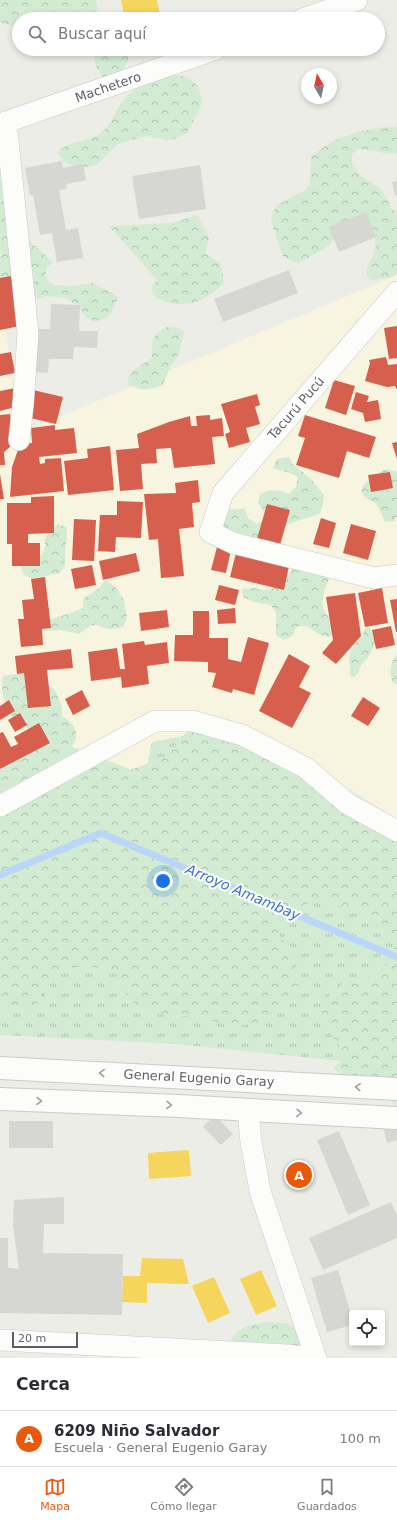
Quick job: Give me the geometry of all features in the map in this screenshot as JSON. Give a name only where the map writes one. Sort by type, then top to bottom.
[{"type":"street","points":[[322,12],[357,0]]},
{"type":"street","name":"Machetero","points":[[3,123],[196,56]]},
{"type":"street","points":[[3,123],[28,334],[24,398],[19,440]]},
{"type":"street","name":"Tacurú Pucú","points":[[397,292],[223,493],[210,532],[233,543],[374,578],[397,574]]},
{"type":"street","points":[[0,806],[155,721],[193,721],[242,735],[306,768],[348,804],[397,831]]},
{"type":"street","name":"General Eugenio Garay","points":[[0,1068],[397,1089]]},
{"type":"street","points":[[0,1099],[397,1118]]},
{"type":"street","points":[[248,1110],[251,1142],[260,1190],[316,1358]]},
{"type":"street","points":[[0,1340],[309,1358]]},
{"type":"shaded area","points":[[397,275],[397,819],[285,747],[0,828],[0,306],[26,431]]},
{"type":"green space","points":[[0,0],[96,0],[98,11],[12,12],[12,26],[0,22]]},
{"type":"green space","points":[[94,56],[128,56],[128,61],[124,69],[106,80],[97,69]]},
{"type":"green space","points":[[174,75],[183,76],[192,80],[198,87],[202,99],[200,109],[186,134],[167,140],[146,136],[127,141],[118,144],[96,165],[78,169],[63,161],[57,153],[68,145],[87,140],[102,132],[110,123],[123,101],[135,89],[157,79]]},
{"type":"green space","points":[[385,127],[397,127],[397,153],[358,149],[352,154],[352,163],[364,178],[380,188],[392,210],[397,211],[397,273],[390,278],[371,280],[366,272],[376,246],[375,235],[372,228],[336,234],[331,243],[324,249],[299,263],[290,261],[283,256],[271,221],[273,212],[279,204],[304,191],[310,184],[311,156],[333,141],[347,135]]},
{"type":"green space","points":[[0,164],[24,237],[52,262],[46,269],[46,278],[53,285],[72,286],[93,283],[111,292],[118,298],[110,315],[102,320],[93,321],[85,317],[81,308],[66,298],[47,296],[39,299],[0,293]]},
{"type":"green space","points":[[197,215],[210,239],[205,253],[221,264],[224,282],[219,288],[198,301],[174,304],[161,300],[154,295],[151,287],[157,280],[109,226],[172,223]]},
{"type":"green space","points":[[167,327],[176,327],[184,332],[180,350],[170,367],[163,385],[146,389],[129,385],[128,376],[135,369],[152,358],[153,340],[157,333]]},
{"type":"green space","points":[[289,457],[292,463],[311,479],[324,495],[320,513],[283,527],[270,544],[234,533],[224,527],[223,518],[226,510],[245,509],[248,518],[257,524],[265,519],[263,510],[258,503],[260,494],[274,490],[289,494],[296,487],[298,477],[273,468],[277,459]]},
{"type":"green space","points":[[388,469],[397,472],[397,516],[394,521],[385,522],[377,504],[363,495],[362,488],[368,480]]},
{"type":"green space","points":[[58,524],[67,527],[65,566],[59,573],[41,577],[31,578],[23,574],[21,565],[34,557],[42,555],[45,547],[45,537]]},
{"type":"green space","points":[[293,568],[331,574],[325,588],[322,601],[325,613],[337,623],[339,632],[329,637],[320,635],[307,626],[301,626],[296,627],[293,636],[284,640],[276,635],[276,613],[271,605],[254,602],[243,597],[242,589],[255,588],[264,590],[274,588],[284,583]]},
{"type":"green space","points":[[105,580],[114,585],[124,600],[127,618],[123,627],[109,629],[96,624],[79,634],[62,630],[44,631],[39,624],[83,607],[83,599],[99,588]]},
{"type":"green space","points":[[369,626],[374,635],[375,644],[367,659],[361,665],[358,674],[354,677],[350,675],[349,657],[354,644],[362,638],[365,628]]},
{"type":"green space","points":[[397,654],[397,684],[393,683],[391,672],[393,660]]},
{"type":"green space","points":[[21,673],[31,674],[55,690],[62,707],[62,716],[73,725],[76,733],[76,738],[71,747],[64,753],[90,757],[130,770],[166,757],[190,728],[227,719],[262,733],[296,755],[327,782],[397,824],[397,1107],[384,1094],[347,1080],[334,1068],[347,1055],[334,1040],[321,1010],[331,992],[346,982],[365,979],[382,970],[395,957],[393,939],[382,924],[363,912],[320,901],[284,910],[277,930],[295,963],[300,982],[290,998],[262,1022],[245,1025],[226,1025],[191,1015],[173,1018],[137,1007],[125,992],[117,975],[101,968],[82,966],[64,969],[49,979],[42,999],[29,1011],[11,1010],[0,1006],[0,766],[37,734],[14,718],[5,704],[2,686],[3,676]]},
{"type":"green space","points":[[204,732],[397,864],[397,1067],[176,1044],[0,1035],[0,775],[55,740],[145,775],[152,742]]},
{"type":"green space","points":[[267,1322],[286,1323],[303,1335],[306,1344],[298,1349],[229,1344],[240,1329],[254,1324]]},
{"type":"building: Viviendas","points":[[121,0],[157,0],[160,12],[124,12]]},
{"type":"building: Viviendas","points":[[189,1150],[191,1176],[149,1179],[148,1153]]},
{"type":"building: Viviendas","points":[[142,1258],[183,1259],[189,1284],[147,1283],[147,1303],[122,1302],[123,1276],[140,1276]]},
{"type":"building: Viviendas","points":[[261,1270],[277,1306],[256,1315],[240,1279]]},
{"type":"building: Viviendas","points":[[214,1277],[230,1313],[208,1323],[192,1286]]},
{"type":"building: Comercios","points":[[11,276],[20,326],[0,330],[0,278]]},
{"type":"building: Comercios","points":[[397,326],[397,358],[389,359],[384,328]]},
{"type":"building: Comercios","points":[[11,352],[15,373],[0,376],[0,354]]},
{"type":"building: Comercios","points":[[386,357],[388,365],[397,364],[397,390],[395,386],[387,387],[365,381],[370,363],[369,360]]},
{"type":"building: Comercios","points":[[334,380],[355,386],[346,415],[325,408]]},
{"type":"building: Comercios","points":[[15,388],[19,406],[0,411],[0,391]]},
{"type":"building: Comercios","points":[[33,390],[63,397],[56,424],[26,417]]},
{"type":"building: Comercios","points":[[356,392],[369,396],[367,402],[378,400],[381,419],[365,422],[363,413],[351,409]]},
{"type":"building: Comercios","points":[[257,394],[260,405],[255,407],[260,424],[246,428],[250,442],[229,448],[225,434],[230,432],[221,404]]},
{"type":"building: Comercios","points":[[10,414],[12,427],[11,446],[4,452],[5,465],[0,465],[0,415]]},
{"type":"building: Comercios","points":[[210,415],[210,420],[222,418],[224,436],[212,437],[215,464],[174,468],[171,448],[156,449],[157,463],[141,464],[143,489],[120,491],[116,450],[139,448],[137,434],[169,422],[190,416],[191,426],[197,426],[196,416]]},
{"type":"building: Comercios","points":[[305,415],[376,437],[369,458],[347,451],[339,478],[296,465],[305,438],[298,436]]},
{"type":"building: Comercios","points":[[55,425],[55,430],[74,428],[77,453],[39,457],[40,464],[45,463],[45,459],[61,458],[64,491],[10,497],[12,467],[20,444],[32,443],[31,428]]},
{"type":"building: Comercios","points":[[397,442],[397,459],[392,443]]},
{"type":"building: Comercios","points":[[110,446],[114,490],[68,495],[64,461],[88,458],[87,449]]},
{"type":"building: Comercios","points":[[390,472],[393,488],[371,492],[368,475]]},
{"type":"building: Comercios","points":[[0,474],[4,499],[0,499]]},
{"type":"building: Comercios","points":[[198,480],[200,502],[192,503],[194,527],[179,529],[184,576],[161,578],[158,539],[149,540],[144,494],[176,493],[175,483]]},
{"type":"building: Comercios","points":[[54,496],[54,533],[28,534],[28,543],[40,543],[40,566],[12,566],[12,544],[7,544],[7,503],[31,503],[31,497]]},
{"type":"building: Comercios","points":[[117,501],[143,502],[141,538],[116,537],[115,552],[98,551],[100,515],[117,515]]},
{"type":"building: Comercios","points":[[267,504],[290,510],[280,545],[257,539]]},
{"type":"building: Comercios","points":[[321,518],[336,523],[329,548],[313,544]]},
{"type":"building: Comercios","points":[[74,519],[96,520],[94,561],[72,560]]},
{"type":"building: Comercios","points":[[351,524],[376,531],[368,560],[343,553]]},
{"type":"building: Comercios","points":[[217,547],[231,550],[226,573],[211,570]]},
{"type":"building: Comercios","points":[[136,553],[140,571],[103,580],[99,561]]},
{"type":"building: Comercios","points":[[236,553],[289,566],[284,590],[230,577]]},
{"type":"building: Comercios","points":[[92,565],[96,585],[75,589],[71,569]]},
{"type":"building: Comercios","points":[[45,577],[51,628],[42,629],[43,645],[21,647],[18,619],[24,619],[22,600],[34,599],[31,579]]},
{"type":"building: Comercios","points":[[219,585],[239,590],[235,605],[215,600]]},
{"type":"building: Comercios","points":[[382,588],[388,623],[365,627],[358,593]]},
{"type":"building: Comercios","points":[[355,593],[361,636],[336,664],[322,653],[333,640],[326,597]]},
{"type":"building: Comercios","points":[[397,599],[397,632],[396,632],[390,600]]},
{"type":"building: Comercios","points":[[235,608],[236,623],[218,624],[217,610]]},
{"type":"building: Comercios","points":[[167,610],[169,627],[141,631],[139,613]]},
{"type":"building: Comercios","points":[[193,611],[209,611],[209,638],[228,638],[228,659],[241,662],[248,637],[269,643],[254,695],[233,689],[232,693],[212,687],[216,673],[208,672],[208,662],[174,661],[175,635],[193,635]]},
{"type":"building: Comercios","points":[[391,626],[395,645],[376,649],[372,630]]},
{"type":"building: Comercios","points":[[144,641],[145,645],[167,642],[169,663],[147,666],[149,684],[122,688],[121,677],[91,681],[88,652],[117,648],[120,669],[125,669],[122,644]]},
{"type":"building: Comercios","points":[[71,649],[73,668],[47,670],[51,706],[28,708],[24,673],[17,674],[15,656]]},
{"type":"building: Comercios","points":[[289,654],[310,666],[299,687],[311,693],[292,728],[259,711]]},
{"type":"building: Comercios","points":[[82,690],[90,706],[73,715],[65,699]]},
{"type":"building: Comercios","points":[[363,697],[380,708],[368,726],[351,716]]},
{"type":"building: Comercios","points":[[9,700],[15,711],[0,720],[0,706]]},
{"type":"building: Comercios","points":[[20,713],[27,725],[15,732],[8,720]]},
{"type":"building: Comercios","points":[[39,723],[50,743],[0,769],[0,733],[3,732],[11,747],[18,744],[14,737]]},
{"type":"building: Otros","points":[[62,161],[63,168],[83,164],[86,180],[66,184],[67,189],[59,190],[66,230],[78,228],[83,258],[57,262],[52,233],[40,235],[33,195],[30,195],[25,168]]},
{"type":"building: Otros","points":[[200,165],[206,209],[139,219],[132,176]]},
{"type":"building: Otros","points":[[397,181],[397,195],[395,196],[392,182]]},
{"type":"building: Otros","points":[[366,212],[376,237],[339,252],[329,227]]},
{"type":"building: Otros","points":[[289,270],[298,293],[223,322],[214,299]]},
{"type":"building: Otros","points":[[51,304],[80,305],[79,331],[98,331],[97,348],[74,347],[73,359],[49,359],[48,373],[34,372],[36,329],[50,329]]},
{"type":"building: Otros","points":[[215,1115],[233,1134],[221,1145],[203,1127]]},
{"type":"building: Otros","points":[[9,1121],[53,1121],[53,1148],[9,1148]]},
{"type":"building: Otros","points":[[397,1123],[397,1140],[387,1143],[383,1127]]},
{"type":"building: Otros","points":[[339,1131],[370,1205],[348,1215],[317,1140]]},
{"type":"building: Otros","points":[[64,1197],[64,1224],[44,1224],[43,1253],[123,1254],[122,1315],[0,1313],[0,1238],[8,1238],[8,1268],[19,1269],[13,1225],[14,1200]]},
{"type":"building: Otros","points":[[391,1202],[397,1216],[397,1238],[323,1270],[309,1238]]},
{"type":"building: Otros","points":[[338,1270],[350,1310],[349,1326],[327,1332],[311,1278]]},
{"type":"waterway","name":"Arroyo Amambay","points":[[0,875],[101,833],[397,957]]},
{"type":"place","name":"6209 Niño Salvador","points":[[299,1175]]}]
